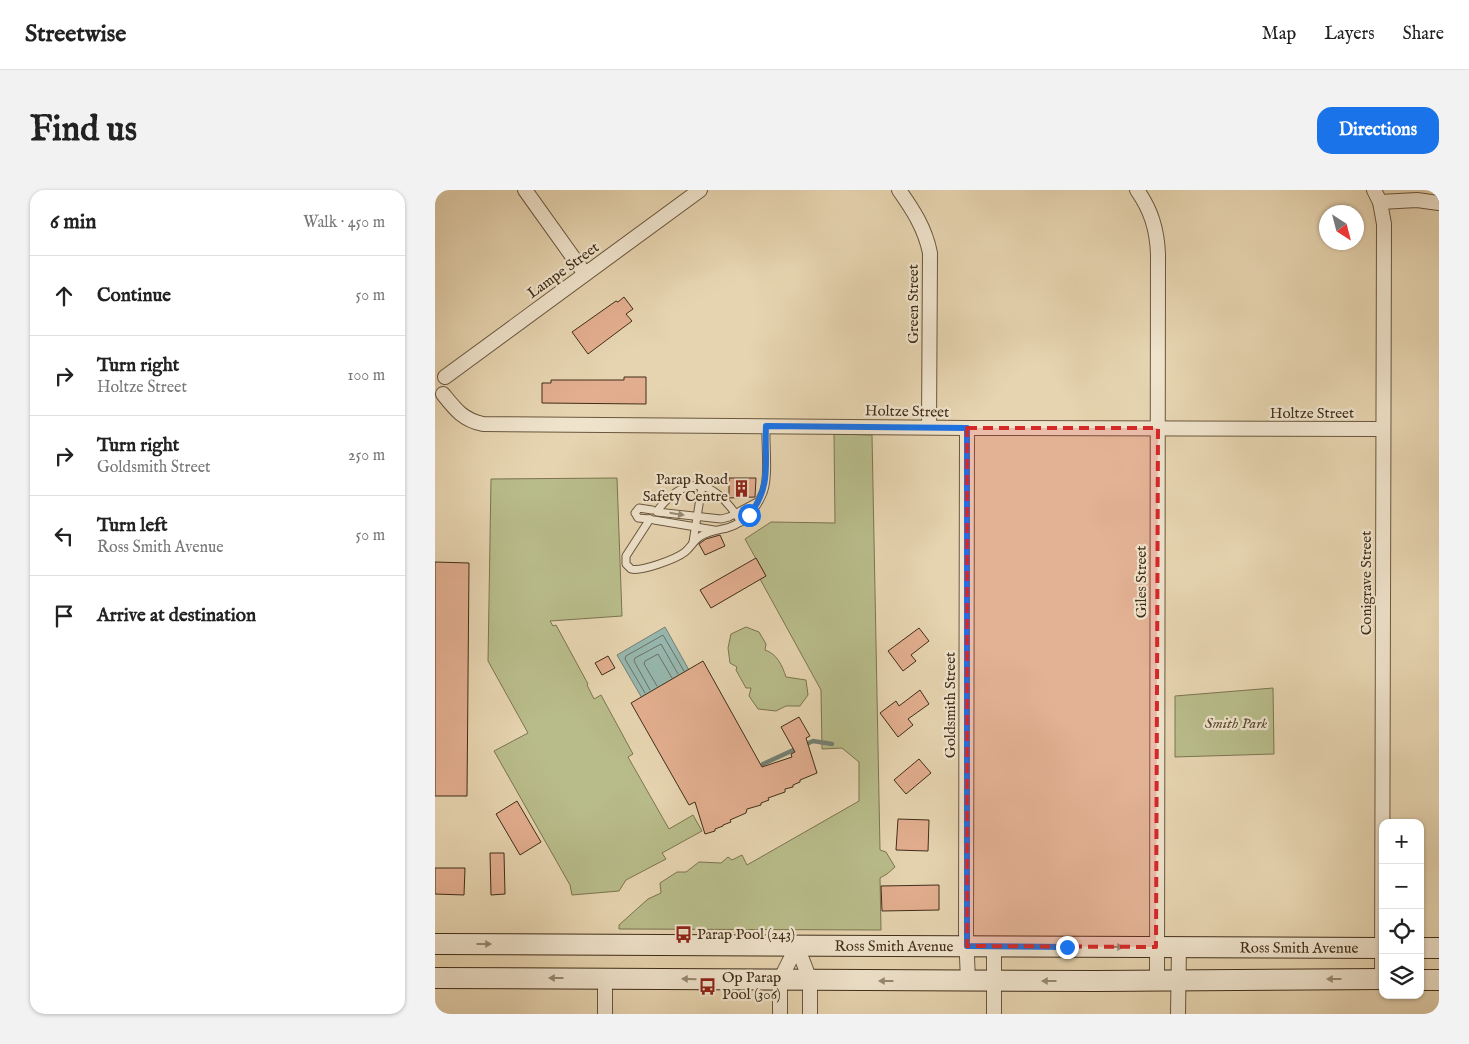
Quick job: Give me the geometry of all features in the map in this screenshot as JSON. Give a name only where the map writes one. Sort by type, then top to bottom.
[{"type":"street","points":[[525,190],[585,274]]},
{"type":"street","name":"Lampe Street","points":[[440,377],[700,190]]},
{"type":"street","name":"Green Street","points":[[899,190],[923,228],[930,253],[929,427]]},
{"type":"street","name":"Giles Street","points":[[1137,190],[1151,213],[1157,237],[1157,980]]},
{"type":"street","points":[[1377,196],[1439,203]]},
{"type":"street","name":"Conigrave Street","points":[[1377,196],[1384,224],[1382,909]]},
{"type":"street","points":[[439,394],[447,390],[449,385],[440,377]]},
{"type":"street","name":"Holtze Street","points":[[439,394],[471,422],[483,424],[1383,429]]},
{"type":"street","name":"Goldsmith Street","points":[[967,428],[968,981]]},
{"type":"street","name":"Ross Smith Avenue","points":[[435,944],[1379,948]]},
{"type":"street","points":[[780,1014],[780,980],[797,946]]},
{"type":"street","points":[[797,946],[810,980],[810,1014]]},
{"type":"street","points":[[994,946],[994,1014]]},
{"type":"street","points":[[1179,947],[1179,1014]]},
{"type":"street","points":[[1424,948],[1439,948]]},
{"type":"street","name":"Ross Smith Avenue","points":[[435,978],[968,981],[1379,979]]},
{"type":"street","points":[[605,978],[605,1014]]},
{"type":"street","points":[[1424,980],[1439,980]]},
{"type":"lane","points":[[655,511],[658,516],[651,520],[626,556],[626,564],[631,569],[637,570],[676,557],[687,550],[701,536],[730,527],[741,522],[749,515],[763,494],[766,484],[766,426]]},
{"type":"lane","points":[[655,511],[675,493],[689,487],[702,486],[717,492],[736,513],[741,522]]},
{"type":"lane","points":[[692,544],[702,486]]},
{"type":"lane","points":[[719,530],[637,518],[635,512],[639,508],[721,519],[759,501]]},
{"type":"lane","points":[[684,526],[690,534],[692,544]]},
{"type":"highlighted area","points":[[967,428],[1158,428],[1156,947],[967,946]]},
{"type":"green space","points":[[834,434],[872,435],[880,850],[886,852],[895,867],[880,878],[881,930],[619,929],[619,925],[648,899],[661,893],[660,883],[677,872],[686,872],[699,862],[721,863],[728,857],[732,860],[742,855],[747,865],[859,801],[859,762],[842,748],[822,749],[821,690],[760,579],[765,575],[745,539],[771,522],[835,523]]},
{"type":"green space","points":[[617,478],[622,616],[550,621],[553,626],[556,625],[588,684],[594,699],[601,695],[633,754],[628,757],[669,829],[693,815],[702,831],[662,853],[666,859],[626,880],[619,891],[572,895],[570,885],[494,751],[528,733],[488,661],[491,479]]},
{"type":"green space","points":[[746,627],[759,632],[766,644],[765,650],[779,660],[786,677],[806,680],[808,695],[800,706],[786,706],[776,711],[758,709],[749,696],[751,688],[746,688],[736,670],[737,667],[730,663],[728,648],[731,634]]},
{"type":"green space","name":"Smith Park","points":[[1273,688],[1274,754],[1175,757],[1175,696]]},
{"type":"water","points":[[665,627],[719,724],[672,750],[617,655]]},
{"type":"building","points":[[624,297],[633,309],[626,314],[632,321],[588,354],[572,332]]},
{"type":"building","points":[[624,377],[646,377],[646,404],[542,403],[542,383],[551,383],[551,380],[624,380]]},
{"type":"building","name":"Parap Road Safety Centre","points":[[729,478],[756,478],[755,497],[729,498]]},
{"type":"building","points":[[720,535],[725,546],[705,555],[699,544],[706,539]]},
{"type":"building","points":[[756,558],[766,576],[711,608],[700,590]]},
{"type":"building","points":[[435,562],[469,563],[467,796],[435,796]]},
{"type":"building","points":[[919,628],[929,641],[911,655],[916,661],[903,671],[888,651]]},
{"type":"building","points":[[608,656],[615,668],[602,675],[595,663]]},
{"type":"building","points":[[703,661],[762,767],[792,757],[791,754],[795,752],[781,727],[799,717],[810,736],[806,738],[817,773],[800,780],[793,787],[785,789],[785,792],[768,798],[769,800],[761,803],[761,805],[747,809],[746,813],[730,820],[731,822],[715,829],[715,831],[705,834],[695,802],[689,805],[631,703]]},
{"type":"building","points":[[920,690],[929,704],[908,719],[913,725],[898,737],[880,713],[896,701],[899,706]]},
{"type":"building","points":[[919,759],[931,773],[906,794],[894,780]]},
{"type":"building","points":[[517,801],[541,842],[520,855],[496,814]]},
{"type":"building","points":[[898,819],[929,820],[928,851],[896,850]]},
{"type":"building","points":[[490,853],[504,853],[505,894],[491,895]]},
{"type":"building","points":[[435,868],[465,868],[464,895],[435,894]]},
{"type":"building","points":[[939,885],[939,910],[882,911],[881,886]]},
{"type":"waterway","points":[[763,764],[813,741],[832,744]]},
{"type":"place","name":"Parap Road Safety Centre","points":[[742,488]]},
{"type":"place","name":"Parap Pool (243)","points":[[683,934]]},
{"type":"place","name":"Op Parap Pool (306)","points":[[708,986]]},
{"type":"route","points":[[749,515],[756,508],[766,484],[766,426],[967,428],[967,946],[1067,947]]}]
